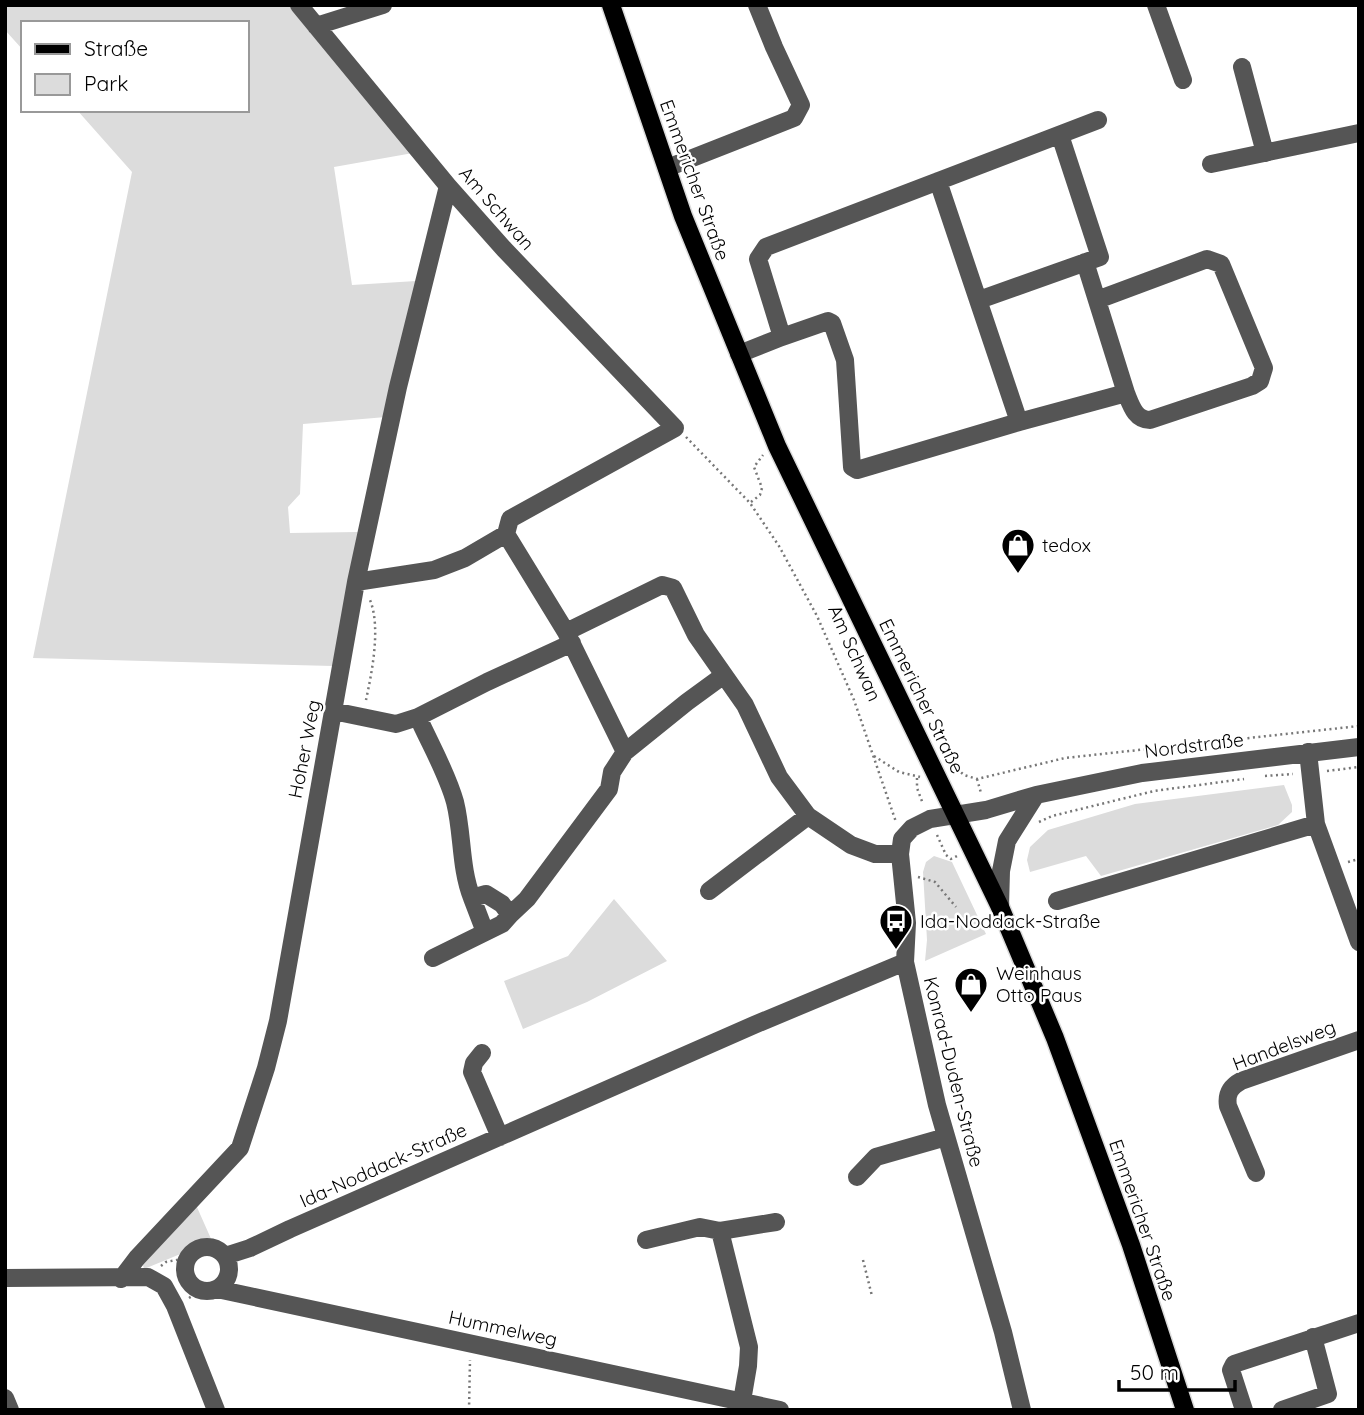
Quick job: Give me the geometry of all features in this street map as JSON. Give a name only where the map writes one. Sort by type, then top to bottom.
[{"type":"main road","name":"Emmericher Straße","points":[[611,5],[683,216],[777,446],[1000,906],[1070,1078],[1131,1245],[1185,1410]]},
{"type":"street","name":"Am Schwan","points":[[299,5],[448,186],[551,301],[680,432]]},
{"type":"street","points":[[316,26],[383,5]]},
{"type":"street","points":[[667,167],[794,118],[799,111],[801,105],[757,5]]},
{"type":"street","points":[[1156,5],[1183,80]]},
{"type":"street","points":[[1242,67],[1265,153]]},
{"type":"street","points":[[782,337],[758,259],[766,247],[1098,120]]},
{"type":"street","points":[[1211,164],[1359,133]]},
{"type":"street","points":[[979,300],[1100,257],[1060,135]]},
{"type":"street","points":[[938,181],[1019,422]]},
{"type":"street","name":"Hoher Weg","points":[[121,1279],[137,1258],[240,1148],[266,1068],[278,1021],[333,711],[398,387],[448,186]]},
{"type":"street","points":[[1085,262],[1126,393],[1142,419],[1150,420],[1252,386],[1260,380],[1264,368],[1221,264],[1213,260],[1207,259],[1097,300]]},
{"type":"street","points":[[739,355],[828,321],[832,323],[845,360],[852,467],[857,470],[1126,393]]},
{"type":"street","points":[[360,581],[434,570],[464,558],[506,534],[510,519],[680,432]]},
{"type":"street","points":[[506,534],[569,637],[625,752]]},
{"type":"street","points":[[333,711],[396,724],[418,716],[487,682],[662,585],[673,588],[695,635],[745,705],[779,777],[808,816],[851,845],[875,854],[901,855],[912,828],[930,819],[955,813]]},
{"type":"street","points":[[433,958],[502,924],[527,899],[609,789],[612,772],[625,752],[724,675]]},
{"type":"street","points":[[418,716],[454,801],[469,890],[485,932]]},
{"type":"street","name":"Nordstraße","points":[[955,813],[986,810],[1036,795],[1142,773],[1359,747]]},
{"type":"street","points":[[1308,752],[1316,824],[1359,941]]},
{"type":"street","points":[[1000,906],[1001,871],[1007,841],[1036,795]]},
{"type":"street","points":[[709,891],[808,816]]},
{"type":"street","points":[[1058,901],[1316,824]]},
{"type":"street","name":"Konrad-Duden-Straße","points":[[901,855],[907,923],[905,962],[937,1105],[1003,1332],[1021,1410]]},
{"type":"street","points":[[469,890],[486,894],[502,904],[510,915]]},
{"type":"street","name":"Ida-Noddack-Straße","points":[[187,1258],[199,1248],[213,1247],[225,1256],[250,1248],[290,1228],[754,1025],[905,962]]},
{"type":"street","name":"Handelsweg","points":[[1256,1173],[1228,1106],[1227,1095],[1232,1086],[1359,1040]]},
{"type":"street","points":[[482,1053],[474,1063],[472,1072],[500,1137]]},
{"type":"street","points":[[857,1177],[876,1157],[946,1137]]},
{"type":"street","points":[[646,1240],[700,1227],[720,1231],[776,1222]]},
{"type":"street","points":[[720,1231],[749,1347],[742,1401]]},
{"type":"street","points":[[187,1258],[187,1278],[192,1286],[201,1290],[217,1289],[227,1280],[230,1268],[225,1256]]},
{"type":"street","points":[[5,1278],[148,1277],[164,1286],[175,1306],[216,1410]]},
{"type":"street","name":"Hummelweg","points":[[217,1289],[780,1410]]},
{"type":"street","points":[[1244,1410],[1231,1370],[1234,1364],[1359,1323]]},
{"type":"street","points":[[1282,1410],[1328,1394],[1306,1339]]},
{"type":"street","points":[[5,1398],[10,1410]]},
{"type":"path","name":"Am Schwan","points":[[680,432],[750,503],[779,545],[817,617],[854,700],[874,756],[901,855]]},
{"type":"path","points":[[750,503],[760,495],[762,488],[754,467],[757,460],[777,446]]},
{"type":"path","points":[[360,581],[374,613],[374,662],[363,717]]},
{"type":"path","points":[[874,756],[908,776],[917,778],[953,764],[964,775],[977,779],[1065,758],[1359,726]]},
{"type":"path","points":[[1260,777],[1359,767]]},
{"type":"path","points":[[1052,816],[1154,791],[1247,778]]},
{"type":"path","points":[[901,855],[936,882],[956,907]]},
{"type":"path","points":[[148,1277],[166,1262],[187,1258]]},
{"type":"path","points":[[863,1260],[872,1296]]},
{"type":"path","points":[[469,1410],[471,1342]]},
{"type":"green space","points":[[5,5],[295,5],[413,153],[334,167],[352,285],[416,281],[386,417],[303,424],[300,494],[288,507],[290,533],[358,532],[333,666],[33,658],[132,172],[79,112],[248,112],[248,21],[21,21],[21,48],[5,30]]},
{"type":"green space","points":[[1284,785],[1292,812],[1278,825],[1101,876],[1086,856],[1030,872],[1027,860],[1030,847],[1048,830],[1135,804]]},
{"type":"green space","points":[[934,856],[952,862],[986,934],[925,961],[927,940],[923,872],[926,862]]},
{"type":"green space","points":[[614,899],[667,961],[587,1002],[523,1029],[504,981],[568,956]]},
{"type":"green space","points":[[196,1205],[212,1241],[144,1269],[142,1261]]},
{"type":"place","name":"tedox","points":[[1018,575]]},
{"type":"place","name":"Ida-Noddack-Straße","points":[[896,951]]},
{"type":"place","name":"Weinhaus Otto Paus","points":[[971,1014]]}]
